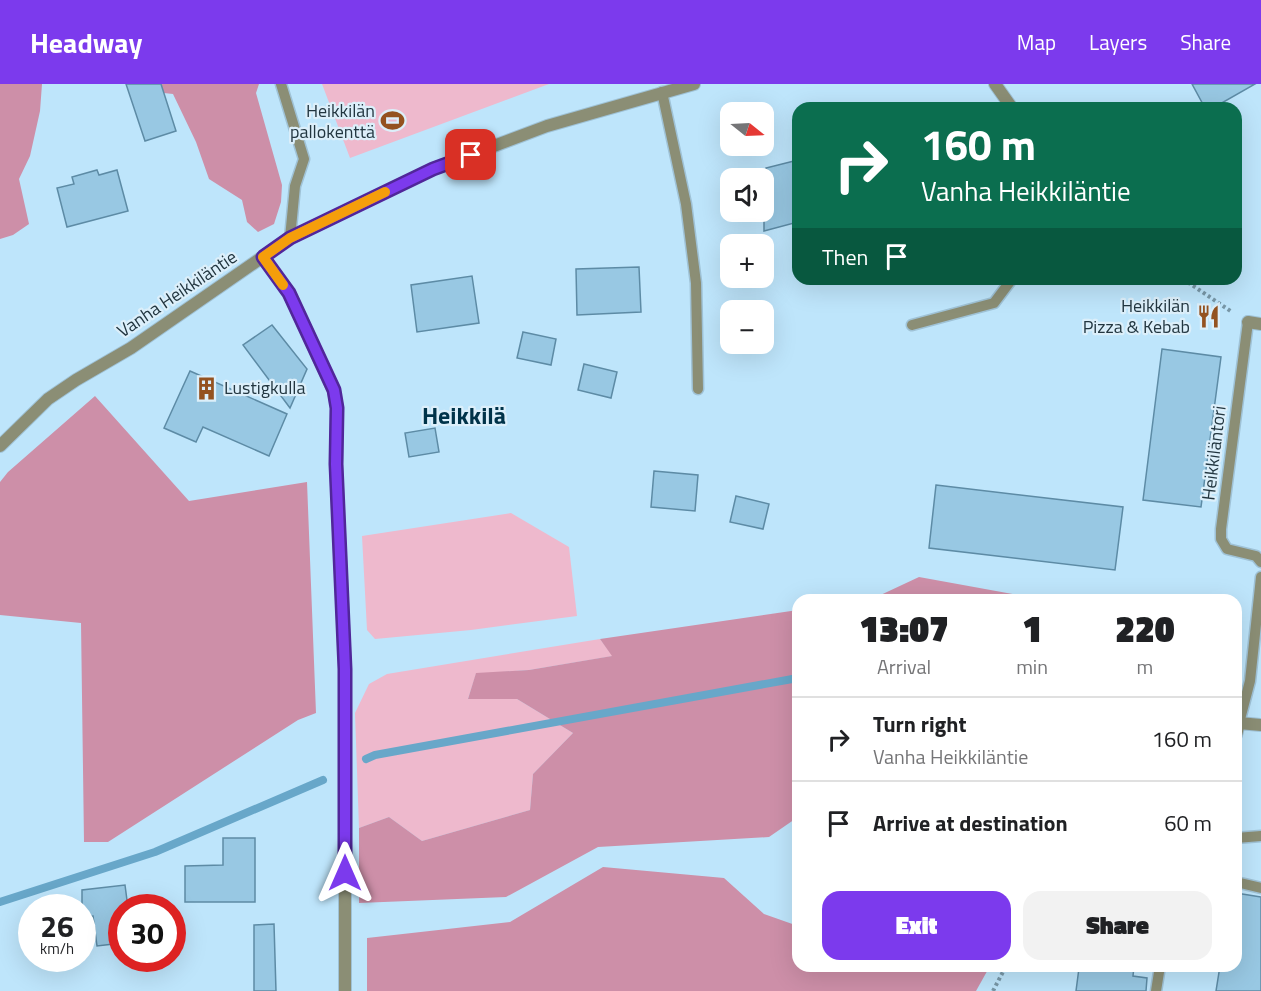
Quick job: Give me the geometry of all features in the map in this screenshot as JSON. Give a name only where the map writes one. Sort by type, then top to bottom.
[{"type":"street","name":"Vanha Heikkiläntie","points":[[0,446],[48,399],[130,348],[290,238],[433,169],[547,126],[694,84]]},
{"type":"street","points":[[995,84],[1008,102]]},
{"type":"street","points":[[263,257],[289,293],[334,390],[337,408],[336,464],[345,669],[345,991]]},
{"type":"street","points":[[1248,322],[1261,324]]},
{"type":"street","points":[[1242,728],[1261,725]]},
{"type":"lane","points":[[280,84],[304,159],[295,186],[290,238]]},
{"type":"lane","points":[[662,92],[686,204],[696,283],[698,389]]},
{"type":"lane","points":[[912,325],[994,303],[1008,285]]},
{"type":"lane","name":"Heikkiläntori","points":[[1248,322],[1221,539],[1227,549],[1256,556],[1261,562]]},
{"type":"lane","points":[[1242,713],[1250,681],[1261,578]]},
{"type":"lane","points":[[1242,838],[1261,836]]},
{"type":"lane","points":[[1242,883],[1261,888]]},
{"type":"lane","points":[[1156,991],[1159,972]]},
{"type":"path","points":[[1192,285],[1248,322]]},
{"type":"path","points":[[993,991],[1003,972]]},
{"type":"shaded area","points":[[0,84],[42,84],[40,111],[30,156],[19,179],[29,224],[13,235],[0,239]]},
{"type":"shaded area","points":[[140,84],[259,84],[256,93],[282,185],[281,202],[274,224],[258,232],[247,222],[242,200],[209,179],[196,142],[173,94],[145,91]]},
{"type":"shaded area","name":"Heikkilän pallokenttä","points":[[322,84],[549,84],[350,158]]},
{"type":"shaded area","points":[[95,396],[189,501],[307,482],[316,713],[298,720],[108,842],[84,842],[81,623],[0,615],[0,482],[8,472]]},
{"type":"shaded area","points":[[511,513],[569,547],[577,616],[471,630],[375,639],[367,630],[362,536]]},
{"type":"shaded area","points":[[919,577],[1012,594],[883,594]]},
{"type":"shaded area","points":[[792,611],[792,821],[769,837],[598,847],[506,897],[359,903],[359,828],[389,817],[422,841],[530,810],[533,774],[573,733],[517,699],[468,699],[476,673],[529,670],[612,656],[600,639]]},
{"type":"shaded area","points":[[600,639],[613,656],[529,670],[476,674],[468,699],[517,699],[573,733],[533,774],[530,810],[422,841],[389,817],[359,828],[355,713],[369,684],[387,674]]},
{"type":"shaded area","points":[[603,867],[724,878],[764,914],[792,924],[792,972],[987,972],[976,991],[367,991],[367,938],[510,922]]},
{"type":"building","points":[[126,84],[161,84],[176,131],[145,141]]},
{"type":"building","points":[[1192,84],[1255,84],[1224,102],[1202,102]]},
{"type":"building","points":[[792,162],[792,224],[764,231],[764,222],[774,222],[774,168],[766,168]]},
{"type":"building","points":[[97,170],[99,175],[117,170],[128,211],[67,227],[57,188],[74,184],[72,177]]},
{"type":"building","points":[[639,267],[641,312],[577,315],[576,269]]},
{"type":"building","points":[[472,276],[479,323],[417,332],[411,285]]},
{"type":"building","points":[[272,325],[307,369],[290,408],[243,345]]},
{"type":"building","points":[[523,332],[556,339],[551,365],[517,358]]},
{"type":"building","points":[[1162,349],[1221,357],[1201,507],[1143,500]]},
{"type":"building","points":[[584,364],[617,372],[611,398],[578,390]]},
{"type":"building","name":"Lustigkulla","points":[[190,371],[287,414],[269,456],[203,427],[196,442],[164,428]]},
{"type":"building","points":[[435,428],[439,452],[409,457],[405,433]]},
{"type":"building","points":[[654,471],[698,475],[695,511],[651,507]]},
{"type":"building","points":[[936,485],[1123,507],[1115,570],[929,548]]},
{"type":"building","points":[[736,496],[769,504],[763,529],[730,522]]},
{"type":"building","points":[[223,838],[255,838],[255,902],[186,902],[185,866],[223,865]]},
{"type":"building","points":[[125,885],[126,894],[108,894],[108,945],[97,946],[96,894],[82,894],[82,890]]},
{"type":"building","points":[[1242,894],[1261,897],[1261,991],[1216,991],[1219,972],[1242,972]]},
{"type":"building","points":[[274,924],[276,991],[254,991],[254,925]]},
{"type":"building","points":[[1078,972],[1133,972],[1133,976],[1147,978],[1146,991],[1076,991]]},
{"type":"waterway","points":[[366,759],[375,755],[792,679]]},
{"type":"waterway","points":[[0,902],[155,852],[323,780]]},
{"type":"slow traffic","points":[[283,285],[263,257],[290,238],[385,192]]},
{"type":"place","name":"Heikkilän pallokenttä","points":[[393,121]]},
{"type":"place","name":"Heikkilän Pizza & Kebab","points":[[1208,316]]},
{"type":"place","name":"Lustigkulla","points":[[206,388]]},
{"type":"district","name":"Heikkilä","points":[[464,416]]},
{"type":"route","points":[[345,873],[345,669],[336,464],[337,408],[334,390],[289,293],[263,257],[290,238],[433,169],[471,155]]}]
